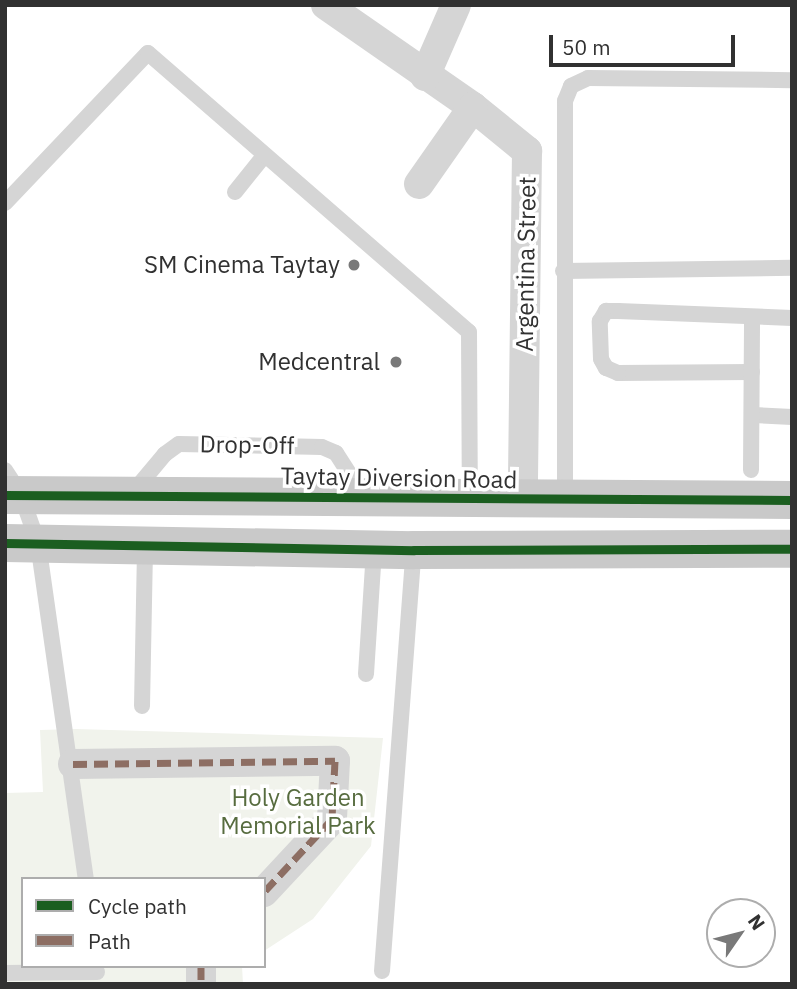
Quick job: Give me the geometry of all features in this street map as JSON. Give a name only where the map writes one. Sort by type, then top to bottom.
[{"type":"main road","name":"Taytay Diversion Road","points":[[10,487],[130,496],[363,495],[470,500],[565,500],[750,483],[792,500]]},
{"type":"main road","points":[[21,543],[374,550],[792,549]]},
{"type":"street","name":"Argentina Street","points":[[326,5],[473,107],[527,151],[523,500]]},
{"type":"street","points":[[425,76],[456,5]]},
{"type":"street","points":[[419,184],[473,107]]},
{"type":"street","points":[[73,764],[335,761],[332,819],[266,890]]},
{"type":"lane","points":[[5,203],[148,53],[263,157],[469,332],[470,500]]},
{"type":"lane","points":[[565,500],[565,102],[571,86],[588,78],[792,80]]},
{"type":"lane","points":[[235,192],[263,157]]},
{"type":"lane","points":[[564,271],[792,268]]},
{"type":"lane","points":[[752,372],[618,373],[606,368],[601,359],[600,321],[606,311],[792,318]]},
{"type":"lane","points":[[750,483],[754,415],[752,318]]},
{"type":"lane","points":[[754,415],[792,417]]},
{"type":"lane","name":"Drop-Off","points":[[130,496],[165,454],[179,444],[322,447],[336,453],[363,495]]},
{"type":"lane","points":[[10,487],[73,764],[86,877]]},
{"type":"lane","points":[[142,706],[145,545]]},
{"type":"lane","points":[[366,674],[374,550]]},
{"type":"lane","points":[[382,971],[414,550]]},
{"type":"lane","points":[[5,973],[97,974]]},
{"type":"green space","name":"Holy Garden Memorial Park","points":[[40,730],[383,738],[371,846],[313,919],[266,950],[266,877],[21,877],[21,968],[242,968],[243,984],[5,984],[5,793],[43,792]]},
{"type":"marked path","points":[[73,764],[335,761],[332,819],[266,890]]},
{"type":"marked path","points":[[201,968],[201,984]]},
{"type":"cycle path","points":[[5,495],[792,500]]},
{"type":"cycle path","points":[[5,543],[414,550],[792,549]]},
{"type":"place","name":"SM Cinema Taytay","points":[[354,265]]},
{"type":"place","name":"Medcentral","points":[[396,362]]}]
